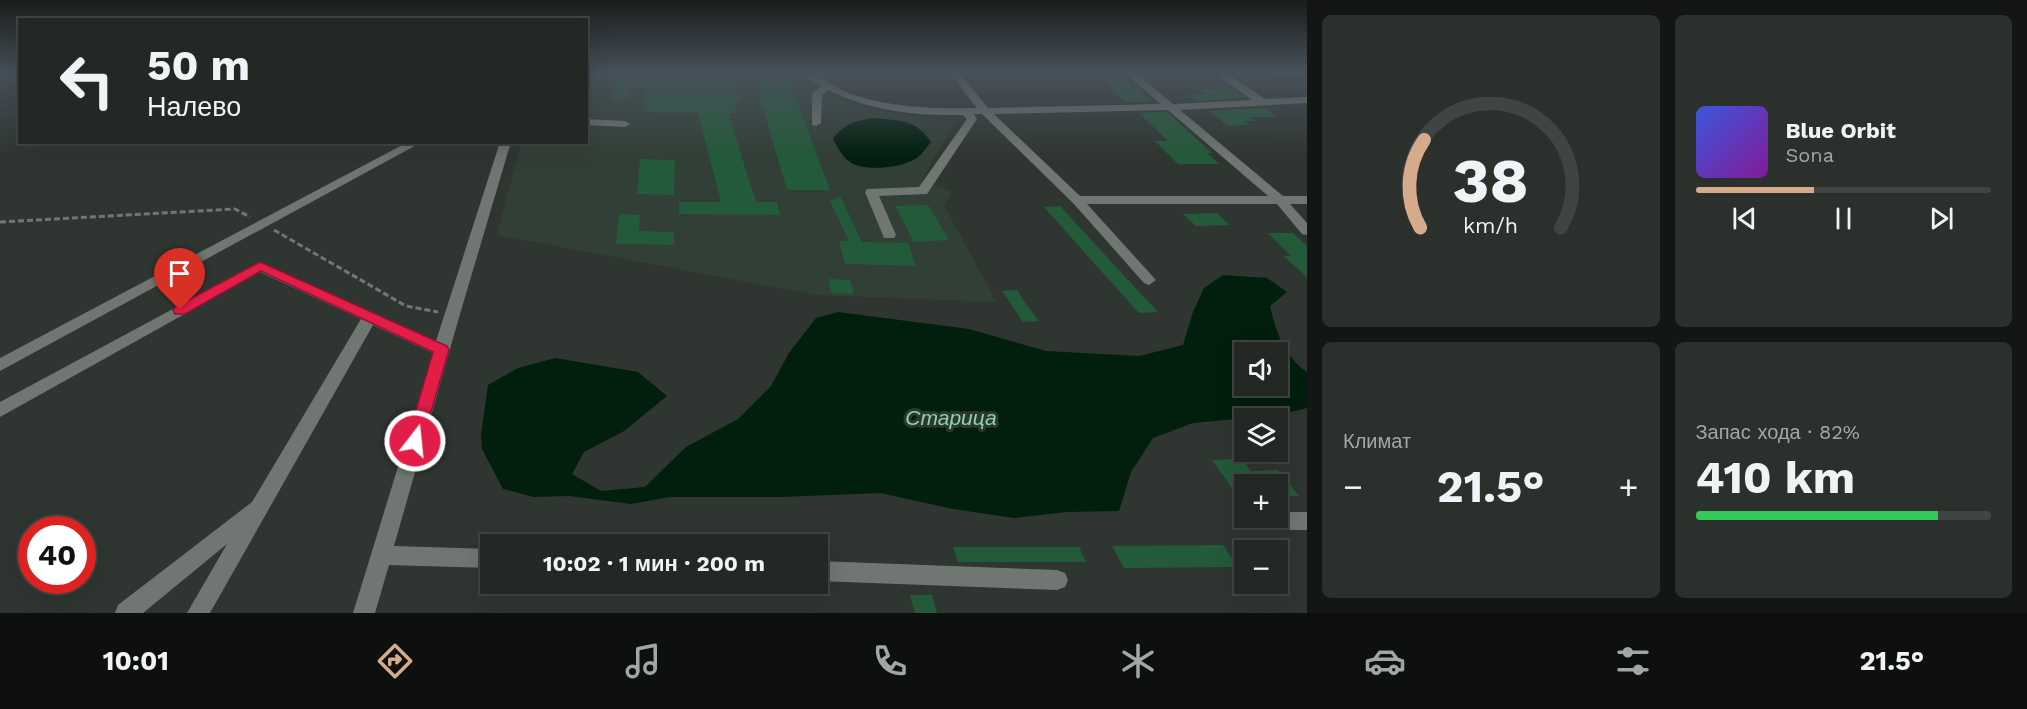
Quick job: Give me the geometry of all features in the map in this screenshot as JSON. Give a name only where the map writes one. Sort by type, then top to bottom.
[{"type":"street","points":[[816,123],[817,101]]},
{"type":"street","points":[[860,101],[898,110],[966,111],[1170,107],[1293,101]]},
{"type":"street","points":[[977,101],[1077,200],[1149,280]]},
{"type":"street","points":[[1163,101],[1280,200],[1307,231]]},
{"type":"street","points":[[889,235],[871,192],[923,191],[972,119],[966,111]]},
{"type":"street","points":[[588,122],[625,124]]},
{"type":"street","points":[[0,365],[413,144]]},
{"type":"street","points":[[364,613],[441,350],[505,144]]},
{"type":"street","points":[[1077,200],[1307,200]]},
{"type":"street","points":[[0,411],[260,266],[441,350]]},
{"type":"street","points":[[198,613],[370,317]]},
{"type":"street","points":[[126,613],[261,504]]},
{"type":"street","points":[[1288,521],[1307,521]]},
{"type":"street","points":[[381,555],[480,559]]},
{"type":"street","points":[[828,571],[1057,580]]},
{"type":"shaded area","points":[[588,101],[845,101],[884,112],[956,121],[921,181],[952,191],[944,206],[997,302],[816,295],[497,235],[521,144],[588,144]]},
{"type":"water","points":[[874,118],[907,122],[925,134],[931,142],[917,158],[900,165],[873,168],[856,165],[840,152],[833,139],[842,129],[851,124]]},
{"type":"water","name":"Старица","points":[[1223,275],[1267,278],[1287,292],[1270,306],[1282,342],[1234,342],[1234,396],[1288,396],[1288,353],[1307,372],[1307,408],[1288,413],[1288,408],[1234,408],[1234,419],[1193,423],[1153,438],[1131,472],[1119,511],[1066,512],[1014,518],[953,509],[880,493],[782,497],[670,497],[631,504],[569,496],[534,497],[503,489],[482,449],[481,435],[488,385],[518,368],[555,358],[638,372],[667,396],[624,431],[584,452],[572,474],[601,491],[645,487],[686,447],[738,419],[771,386],[789,353],[816,318],[838,312],[969,329],[1046,351],[1139,356],[1183,345],[1193,312],[1204,288]]},
{"type":"building","points":[[645,101],[739,101],[735,102],[736,113],[728,113],[756,202],[777,202],[780,215],[679,214],[679,202],[721,202],[698,113],[644,112]]},
{"type":"building","points":[[761,101],[797,101],[830,190],[787,190]]},
{"type":"building","points":[[1124,101],[1151,102],[1125,102]]},
{"type":"building","points":[[1265,108],[1278,117],[1250,117],[1255,121],[1244,121],[1250,125],[1228,126],[1209,111]]},
{"type":"building","points":[[1167,112],[1212,153],[1207,153],[1219,164],[1178,164],[1155,141],[1168,141],[1139,113]]},
{"type":"building","points":[[640,159],[675,160],[674,195],[637,194]]},
{"type":"building","points":[[840,196],[862,242],[908,243],[916,266],[845,264],[839,241],[849,241],[830,201]]},
{"type":"building","points":[[928,205],[949,240],[914,242],[895,206]]},
{"type":"building","points":[[1060,206],[1158,312],[1140,313],[1137,311],[1044,207]]},
{"type":"building","points":[[1217,213],[1230,225],[1196,226],[1183,214]]},
{"type":"building","points":[[619,214],[640,215],[639,231],[674,232],[674,245],[616,244]]},
{"type":"building","points":[[1268,233],[1293,233],[1307,246],[1307,277],[1283,256],[1291,256]]},
{"type":"building","points":[[828,279],[850,280],[854,294],[831,293]]},
{"type":"building","points":[[1017,290],[1039,321],[1023,322],[1002,291]]},
{"type":"building","points":[[1234,459],[1234,462],[1244,462],[1251,471],[1278,470],[1281,474],[1234,474],[1234,491],[1212,460]]},
{"type":"building","points":[[1288,482],[1299,496],[1288,497]]},
{"type":"building","points":[[1223,545],[1234,561],[1234,567],[1124,568],[1112,546]]},
{"type":"building","points":[[953,547],[1079,547],[1086,562],[958,562]]},
{"type":"building","points":[[910,595],[932,595],[937,613],[915,613]]},
{"type":"route","points":[[180,310],[260,266],[441,350],[415,441]]}]
